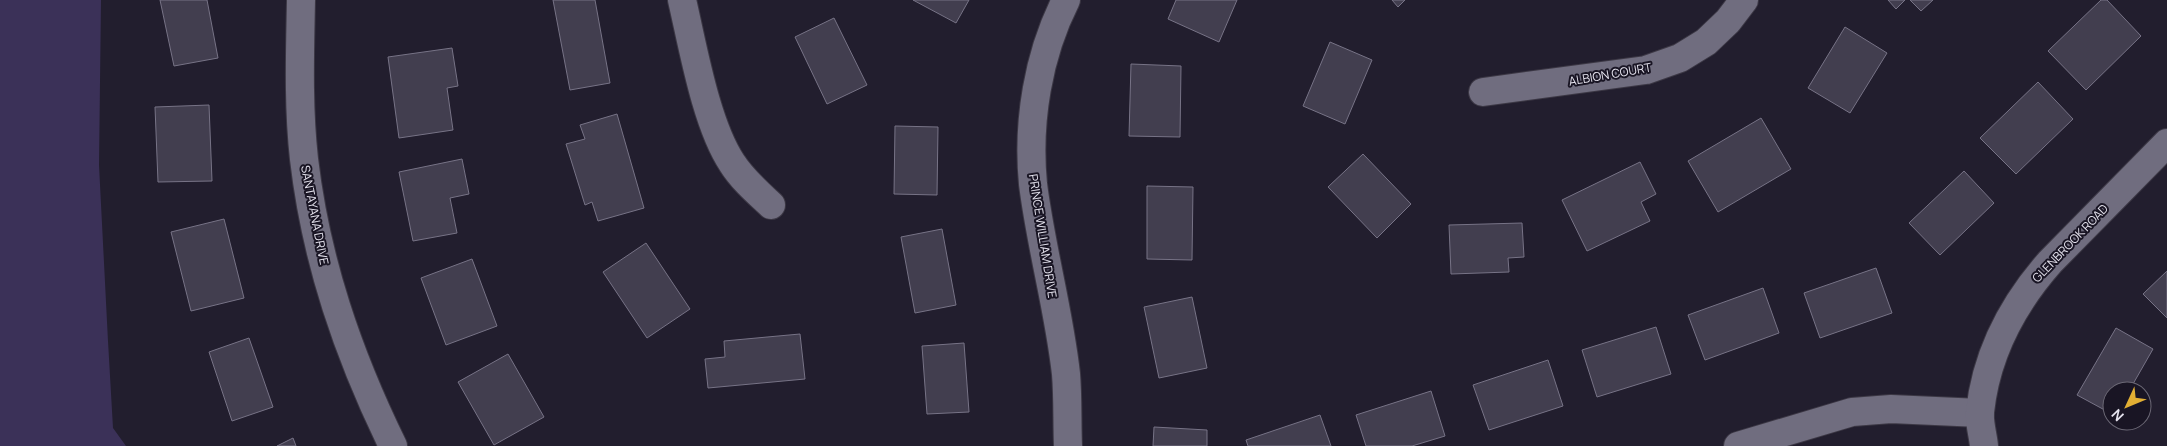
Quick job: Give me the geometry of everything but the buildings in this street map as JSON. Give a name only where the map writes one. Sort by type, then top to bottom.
[{"type":"street","name":"SANTAYANA DRIVE","points":[[301,0],[300,66],[304,158],[316,236],[341,323],[364,386],[393,446]]},
{"type":"street","points":[[682,0],[715,129],[730,160],[740,175],[771,205]]},
{"type":"street","name":"PRINCE WILLIAM DRIVE","points":[[1066,0],[1045,52],[1036,92],[1032,139],[1033,184],[1066,374],[1068,446]]},
{"type":"street","name":"ALBION COURT","points":[[1483,92],[1637,72],[1663,64],[1680,58],[1706,42],[1728,21],[1744,0]]},
{"type":"street","name":"GLENBROOK ROAD","points":[[1984,446],[1980,413],[1988,372],[2008,318],[2032,282],[2167,143]]},
{"type":"street","points":[[1738,446],[1852,412],[1891,409],[1980,413]]},
{"type":"shaded area","points":[[0,0],[101,0],[99,165],[108,341],[113,428],[126,446],[0,446]]}]
